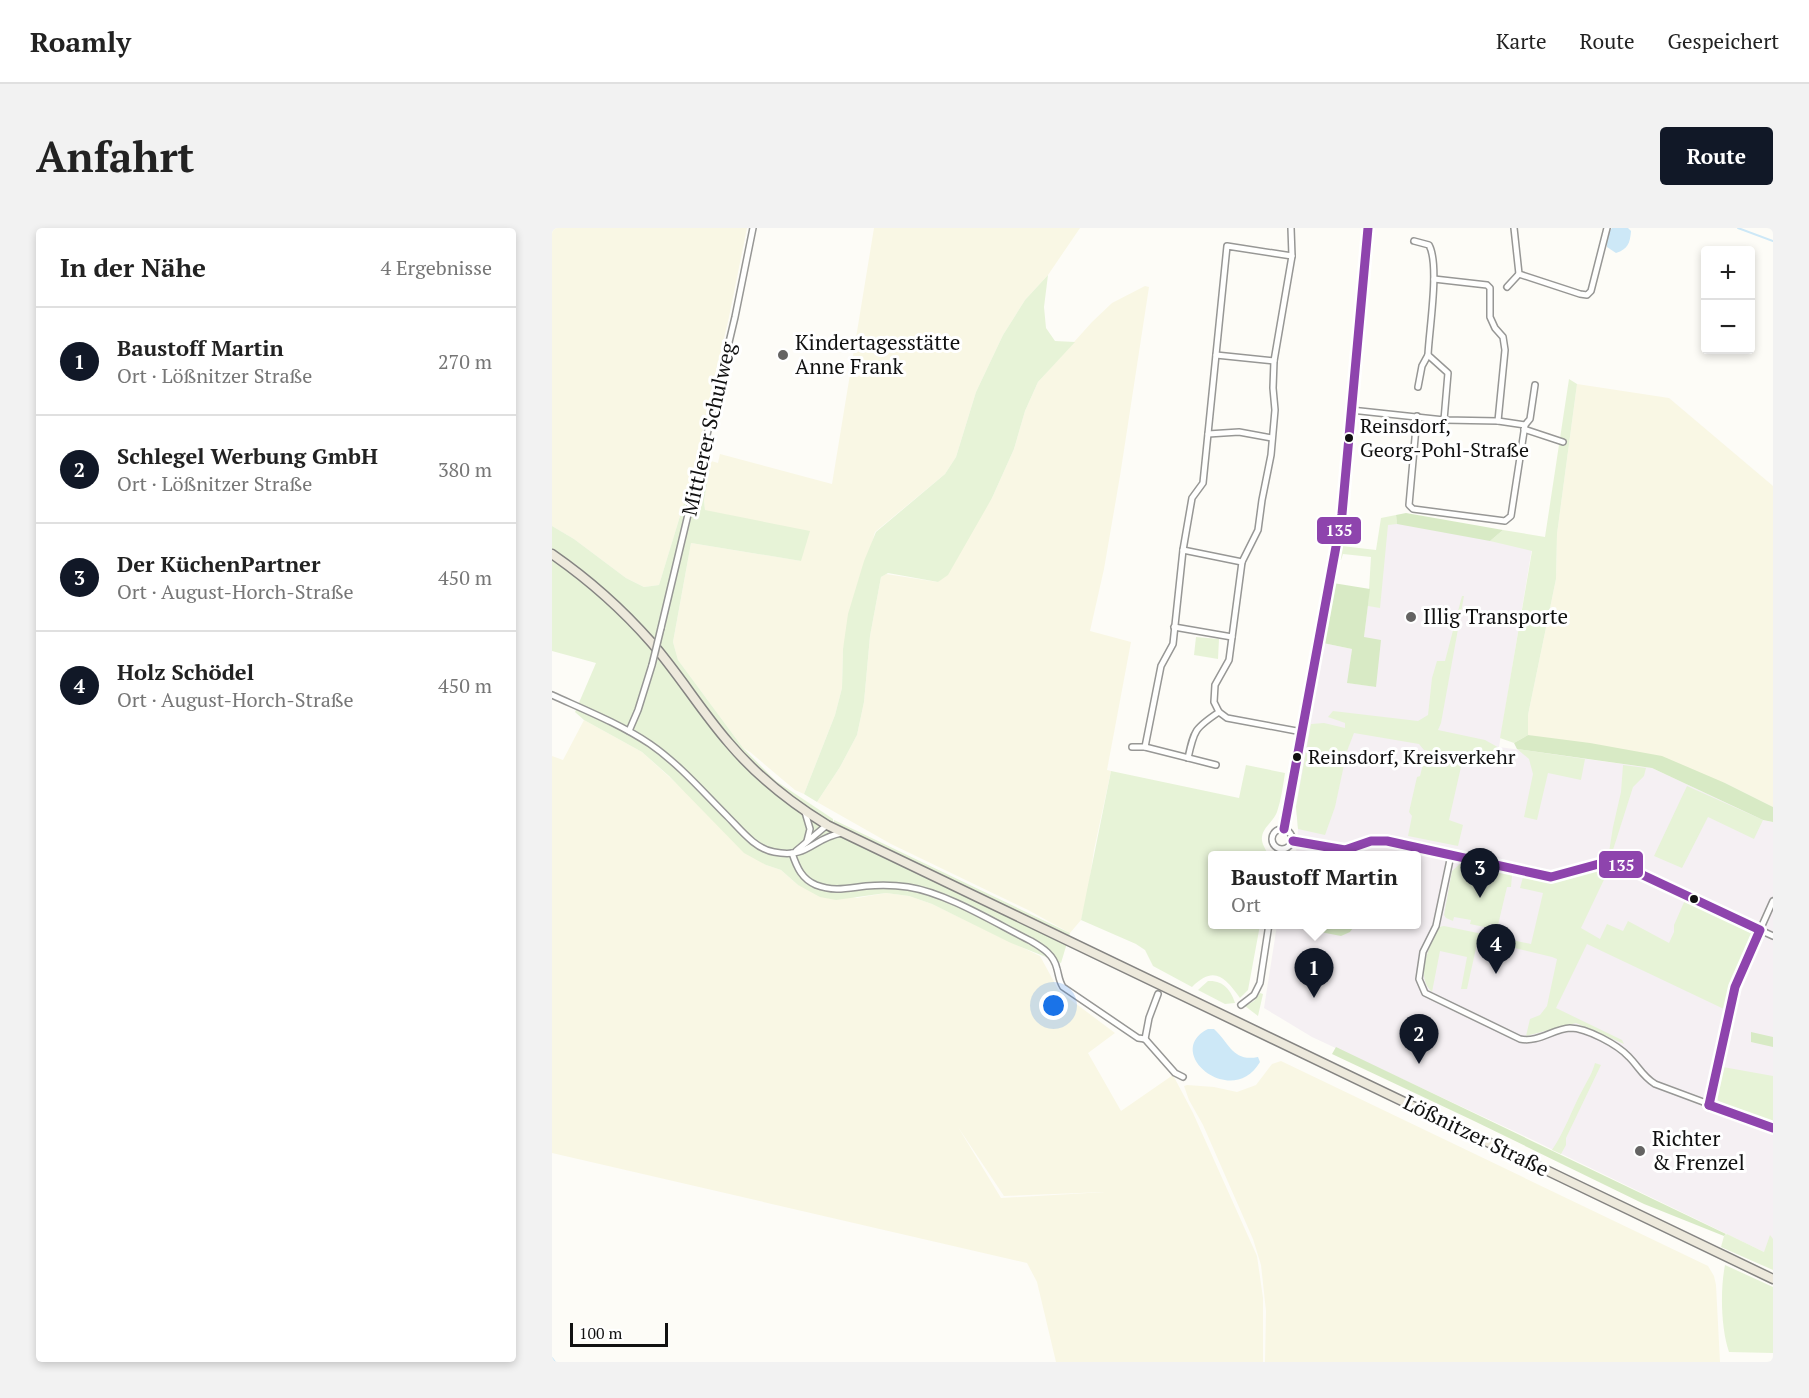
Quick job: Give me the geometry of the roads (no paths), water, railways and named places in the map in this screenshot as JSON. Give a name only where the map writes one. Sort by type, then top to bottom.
[{"type":"main road","name":"Lößnitzer Straße","points":[[552,554],[588,580],[652,644],[730,745],[765,779],[827,825],[1773,1279]]},
{"type":"street","name":"Mittlerer Schulweg","points":[[629,731],[638,710],[662,628],[735,317],[753,228]]},
{"type":"street","points":[[1292,228],[1292,256],[1275,361],[1271,455],[1258,530],[1242,562],[1229,660],[1215,685],[1214,702],[1219,712],[1227,718],[1302,732]]},
{"type":"street","points":[[1284,829],[1342,514],[1368,228]]},
{"type":"street","points":[[1507,287],[1519,274],[1514,228]]},
{"type":"street","points":[[1519,274],[1587,295],[1591,291],[1607,228]]},
{"type":"street","points":[[1414,242],[1429,245],[1432,251],[1434,279],[1428,355],[1422,366],[1418,387]]},
{"type":"street","points":[[1145,747],[1161,666],[1173,644],[1192,498],[1203,483],[1227,246],[1292,256]]},
{"type":"street","points":[[1434,279],[1487,285],[1490,288],[1490,317],[1495,328],[1503,337],[1505,350],[1498,421]]},
{"type":"street","points":[[1216,355],[1275,361]]},
{"type":"street","points":[[1428,355],[1448,373],[1444,420]]},
{"type":"street","points":[[1417,416],[1409,505],[1413,509],[1505,521],[1511,516],[1525,427],[1530,419],[1535,385]]},
{"type":"street","points":[[1351,410],[1444,420],[1498,421],[1525,427],[1563,441]]},
{"type":"street","points":[[1208,434],[1239,432],[1272,438]]},
{"type":"street","points":[[1184,550],[1242,562]]},
{"type":"street","points":[[1174,627],[1232,637]]},
{"type":"street","points":[[552,695],[629,731],[662,753],[757,844],[768,851],[792,853],[805,851],[822,838],[827,825]]},
{"type":"street","points":[[1188,758],[1193,734],[1200,725],[1219,712]]},
{"type":"street","points":[[1132,747],[1145,747],[1216,765]]},
{"type":"street","points":[[805,810],[810,830],[806,844]]},
{"type":"street","points":[[792,853],[827,825]]},
{"type":"street","points":[[1278,851],[1274,846],[1272,837],[1277,830],[1284,829],[1292,834],[1293,841],[1283,851]]},
{"type":"street","points":[[822,838],[842,833]]},
{"type":"street","points":[[1293,841],[1345,849],[1379,840],[1551,877],[1606,862],[1615,862],[1773,936]]},
{"type":"street","points":[[792,853],[806,880],[818,886],[840,890],[888,885],[922,890],[956,903],[1041,946],[1053,958],[1063,987],[1138,1038],[1145,1039],[1175,1072],[1183,1077]]},
{"type":"street","points":[[1451,855],[1436,926],[1423,952],[1419,979],[1425,993],[1520,1040],[1533,1040],[1568,1028],[1585,1031],[1622,1050],[1644,1077],[1655,1084],[1773,1128]]},
{"type":"street","points":[[1709,1105],[1735,987],[1773,901]]},
{"type":"street","points":[[1241,1005],[1254,995],[1260,983],[1268,929]]},
{"type":"street","points":[[1145,1039],[1149,1018],[1158,994]]},
{"type":"water","points":[[1612,228],[1628,228],[1631,231],[1628,245],[1616,253],[1607,247],[1607,233]]},
{"type":"water","points":[[1208,1029],[1214,1029],[1237,1054],[1250,1058],[1258,1057],[1260,1062],[1248,1075],[1234,1080],[1219,1079],[1206,1072],[1197,1062],[1193,1051],[1196,1039]]},
{"type":"waterway","points":[[1738,228],[1773,241]]},
{"type":"waterway","points":[[552,1358],[555,1362]]},
{"type":"place","name":"Kindertagesstätte Anne Frank","points":[[783,355]]},
{"type":"place","name":"Reinsdorf, Georg-Pohl-Straße","points":[[1349,438]]},
{"type":"place","name":"Illig Transporte","points":[[1411,617]]},
{"type":"place","name":"Reinsdorf, Kreisverkehr","points":[[1297,757]]},
{"type":"place","name":"Der KüchenPartner","points":[[1480,898]]},
{"type":"place","name":"Holz Schödel","points":[[1496,974]]},
{"type":"place","name":"Baustoff Martin","points":[[1314,998]]},
{"type":"place","name":"Schlegel Werbung GmbH","points":[[1419,1064]]},
{"type":"place","name":"Richter & Frenzel","points":[[1640,1151]]}]
